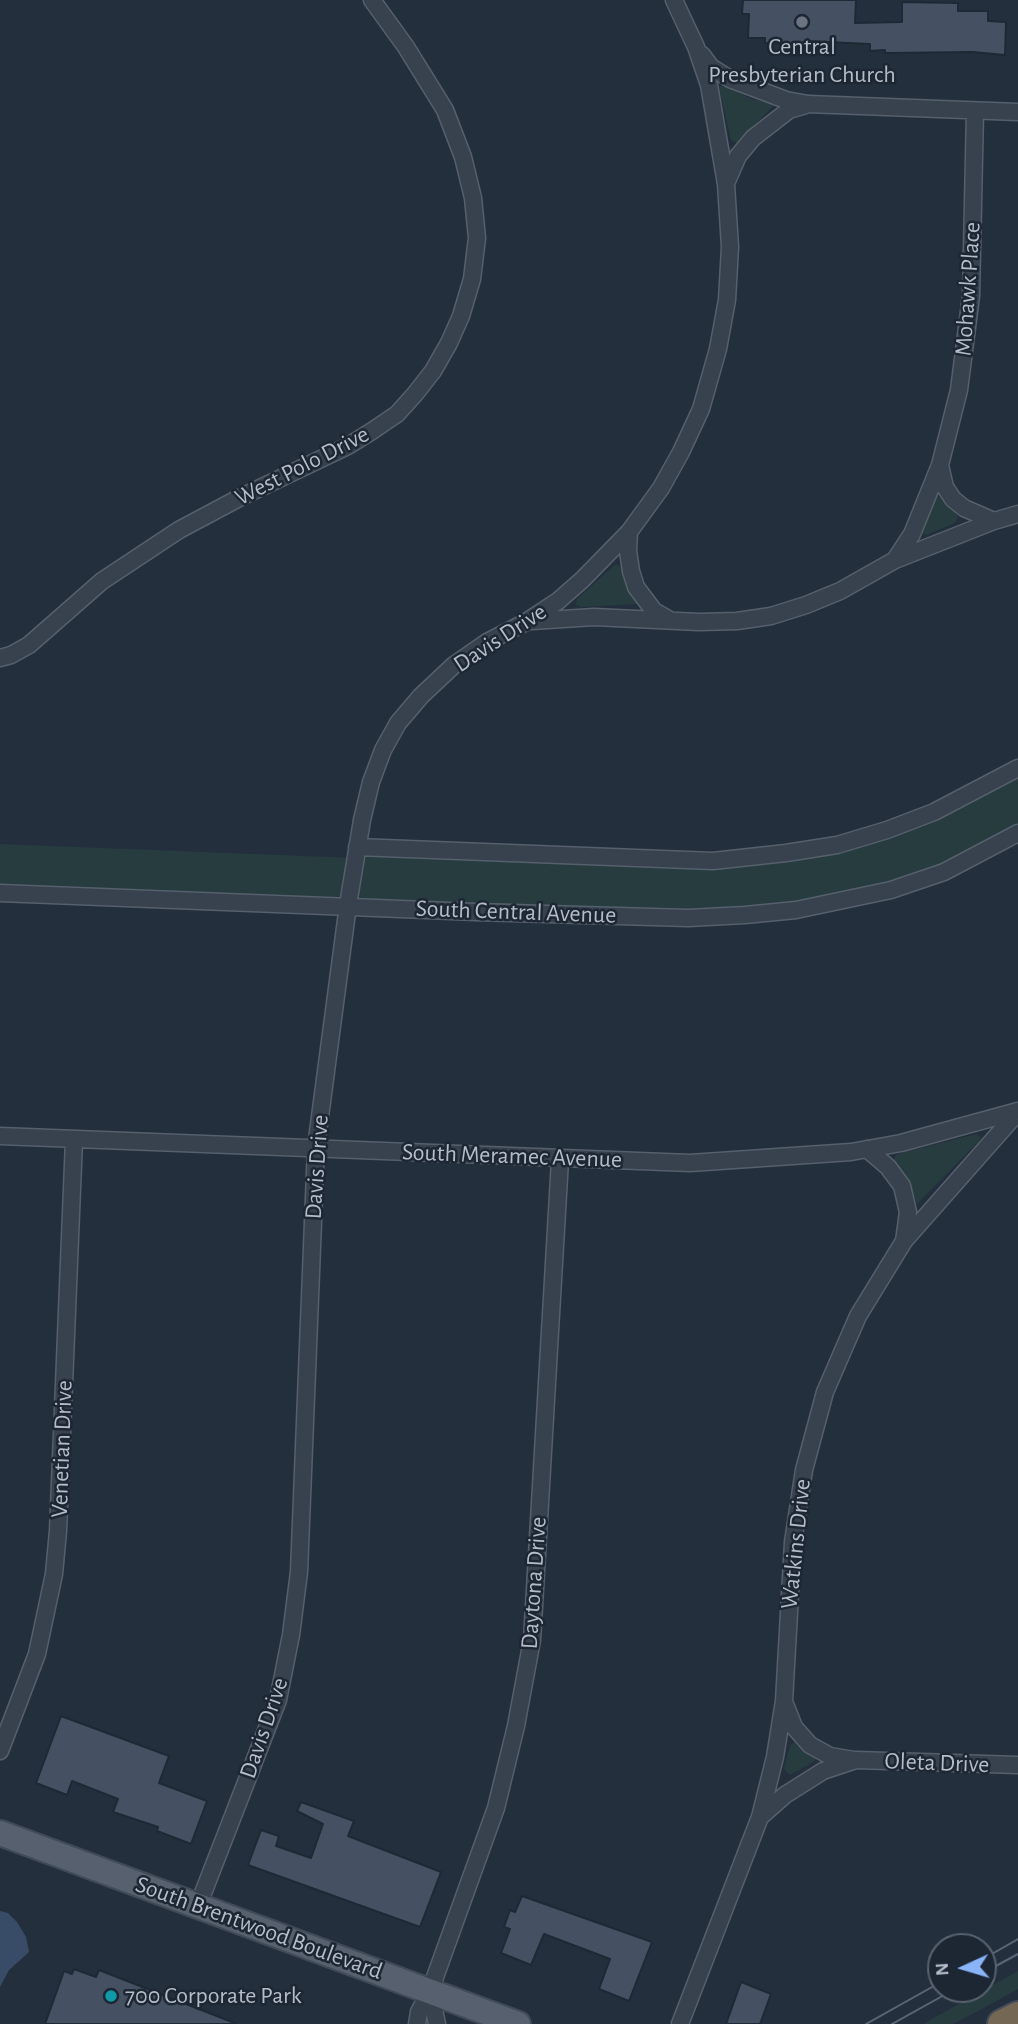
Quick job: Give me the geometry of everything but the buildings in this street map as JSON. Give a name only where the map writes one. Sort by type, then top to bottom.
[{"type":"highway","points":[[1002,2024],[1018,2016]]},
{"type":"main road","name":"South Brentwood Boulevard","points":[[0,1833],[517,2024]]},
{"type":"street","name":"West Polo Drive","points":[[0,658],[29,645],[102,581],[179,530],[372,432],[397,414],[415,394],[433,371],[449,343],[461,316],[472,279],[477,238],[473,198],[463,157],[445,110],[406,47],[372,0]]},
{"type":"street","name":"Davis Drive","points":[[198,1906],[278,1700],[291,1635],[299,1572],[316,1147],[348,905],[371,782],[383,750],[398,723],[421,696],[454,666],[487,642],[526,622],[558,601],[629,532],[661,488],[681,453],[701,409],[718,349],[727,300],[730,247],[726,184],[709,85],[696,47],[674,0]]},
{"type":"street","points":[[696,47],[711,67],[730,79],[786,100],[808,104],[1018,112]]},
{"type":"street","points":[[726,184],[738,156],[753,138],[789,110],[808,104]]},
{"type":"street","name":"Mohawk Place","points":[[895,560],[912,534],[940,465],[959,390],[971,296],[975,111]]},
{"type":"street","points":[[940,465],[945,487],[953,499],[964,509],[994,521]]},
{"type":"street","points":[[526,622],[582,617],[699,622],[737,621],[771,616],[840,591],[895,560],[1018,514]]},
{"type":"street","points":[[629,532],[628,551],[636,587],[654,611],[669,619]]},
{"type":"street","points":[[357,847],[687,861],[786,853],[837,845],[934,812],[1018,768]]},
{"type":"street","name":"South Central Avenue","points":[[0,893],[688,918],[796,910],[891,890],[944,872],[1018,833]]},
{"type":"street","name":"South Meramec Avenue","points":[[0,1136],[690,1163],[867,1149],[901,1143],[1018,1111]]},
{"type":"street","name":"Watkins Drive","points":[[680,2024],[760,1817],[775,1757],[784,1701],[793,1542],[804,1470],[825,1392],[858,1316],[904,1241],[1018,1111]]},
{"type":"street","name":"Venetian Drive","points":[[0,1751],[37,1654],[54,1574],[74,1140]]},
{"type":"street","points":[[867,1149],[888,1167],[902,1186],[908,1212],[904,1241]]},
{"type":"street","name":"Daytona Drive","points":[[417,2024],[419,2012],[430,1991],[496,1808],[516,1726],[532,1640],[561,1160]]},
{"type":"street","name":"Oleta Drive","points":[[784,1701],[794,1727],[810,1745],[830,1756],[856,1760],[1018,1765]]},
{"type":"street","name":"Oleta Drive","points":[[760,1817],[785,1795],[823,1771],[856,1760]]},
{"type":"street","points":[[430,1991],[437,2024]]},
{"type":"green space","points":[[722,84],[751,99],[775,104],[737,143],[731,140],[719,88]]},
{"type":"green space","points":[[942,496],[958,517],[955,523],[926,535],[921,531],[922,528],[936,497]]},
{"type":"green space","points":[[616,564],[621,567],[636,604],[576,605],[577,599]]},
{"type":"green space","points":[[1018,768],[1018,833],[944,872],[745,915],[0,893],[0,844],[355,858],[357,847],[713,861],[887,830]]},
{"type":"green space","points":[[977,1134],[981,1139],[917,1204],[907,1181],[895,1166],[894,1158],[898,1154]]},
{"type":"green space","points":[[797,1741],[815,1757],[815,1761],[790,1775],[784,1769],[790,1745]]},
{"type":"green space","points":[[1018,1971],[1018,1989],[997,2000],[997,1983]]},
{"type":"green space","points":[[961,2003],[992,2003],[953,2024],[923,2024]]},
{"type":"water","points":[[0,1911],[8,1913],[17,1922],[26,1937],[29,1952],[9,1970],[0,1987]]},
{"type":"tram line","points":[[997,1951],[1018,1939]]},
{"type":"tram line","points":[[997,1965],[1018,1954]]},
{"type":"tram line","points":[[866,2024],[927,1990]]},
{"type":"tram line","points":[[892,2024],[930,2003]]},
{"type":"place","name":"Central Presbyterian Church","points":[[802,22]]},
{"type":"place","name":"700 Corporate Park","points":[[111,1996]]}]
